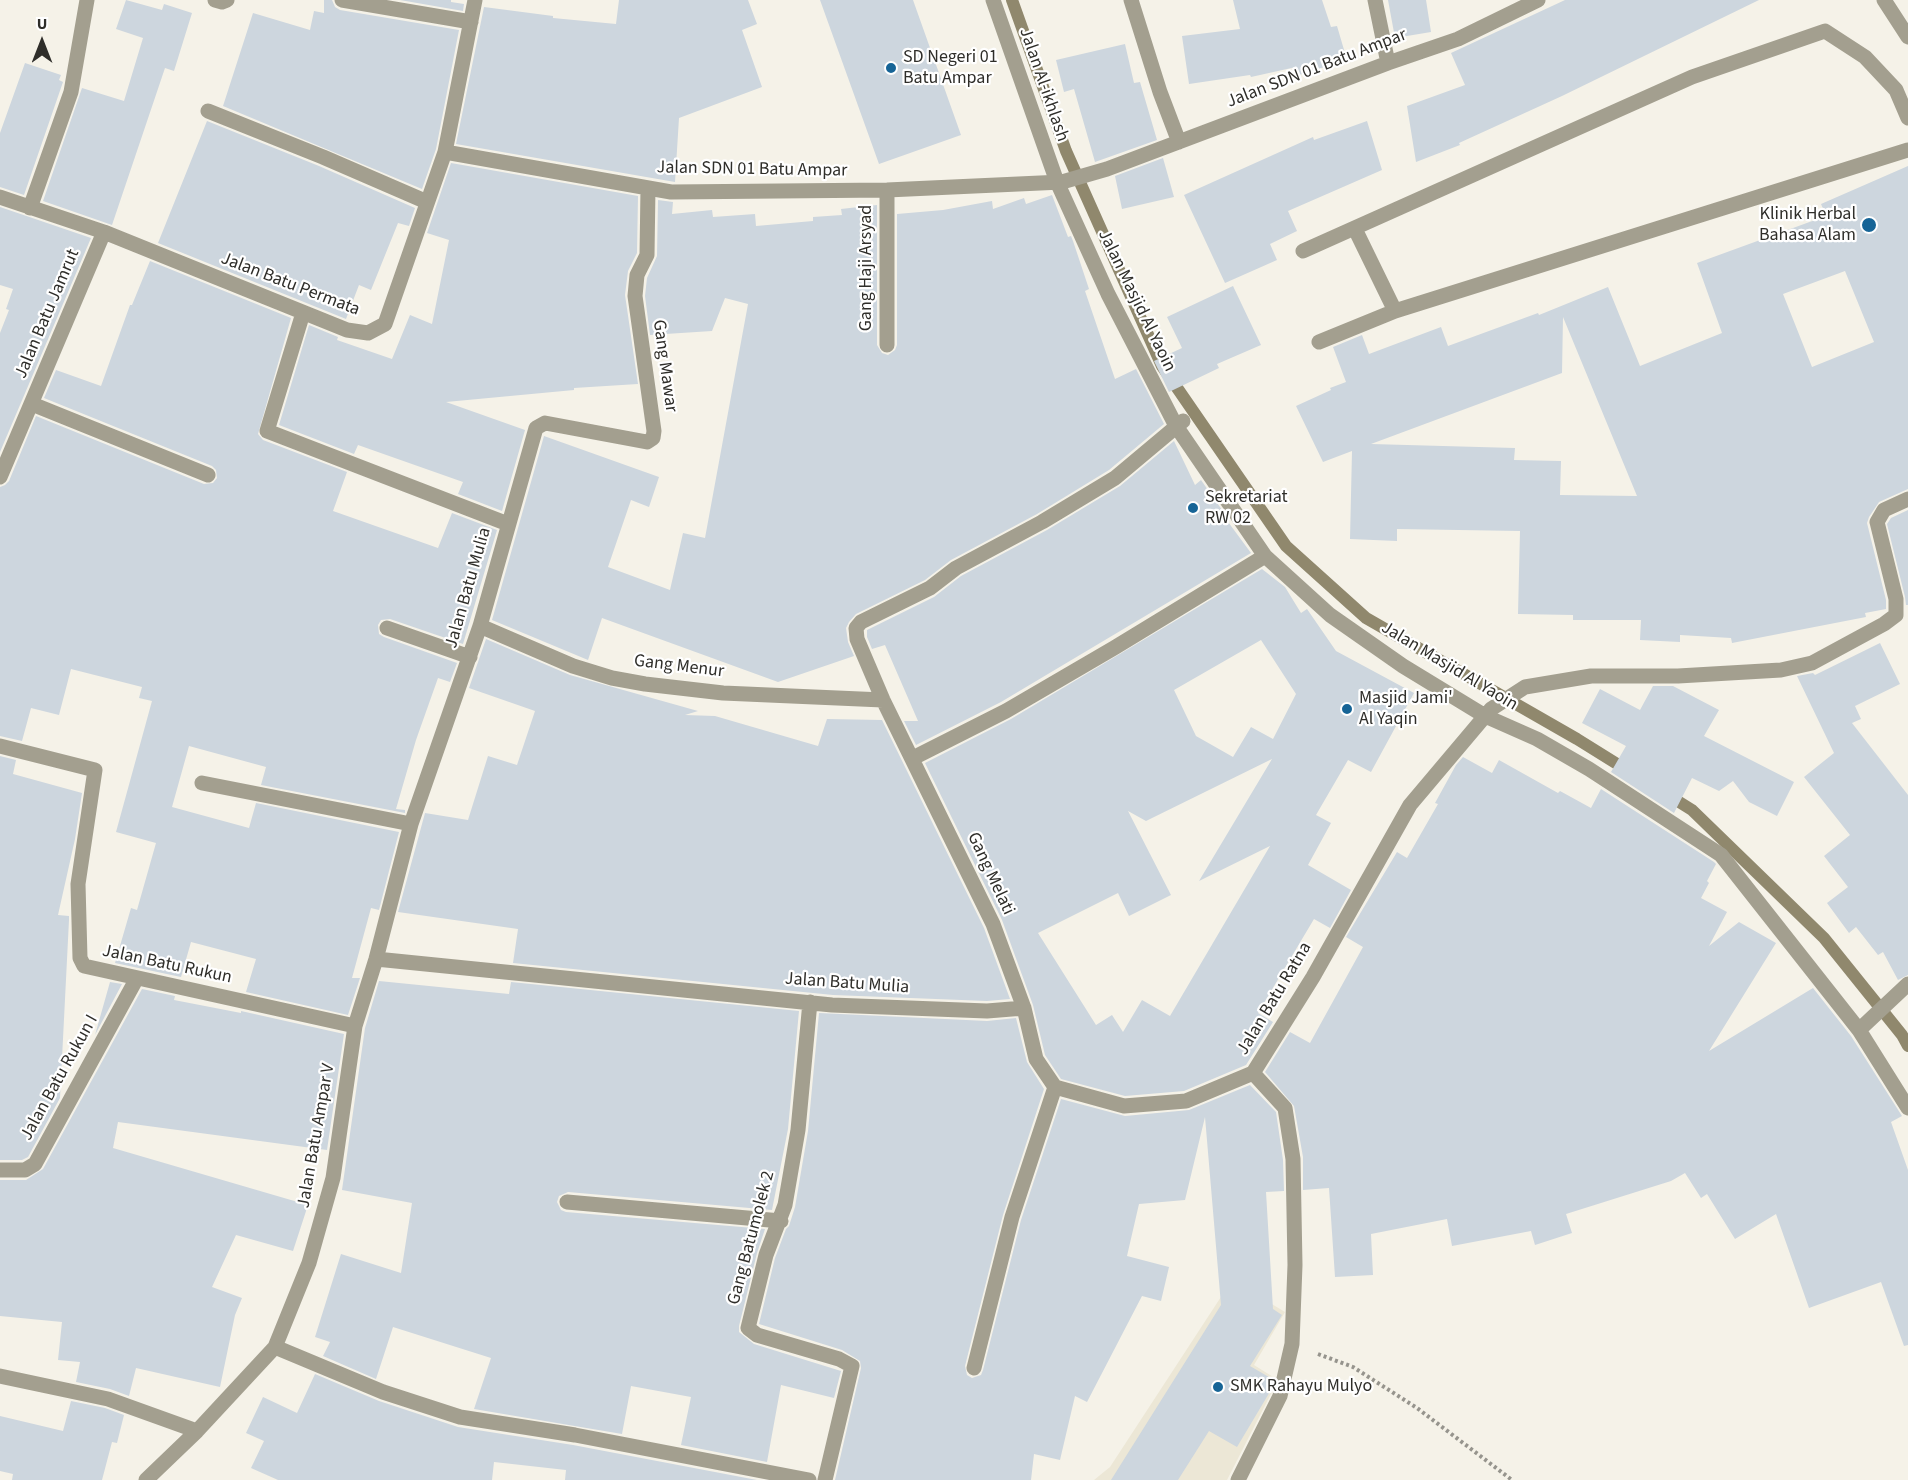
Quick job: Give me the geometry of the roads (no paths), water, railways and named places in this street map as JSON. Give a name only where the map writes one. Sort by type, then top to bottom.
[{"type":"street","points":[[30,208],[71,92],[87,0]]},
{"type":"street","points":[[215,0],[227,0]]},
{"type":"street","points":[[342,0],[471,22]]},
{"type":"street","name":"Jalan Batu Permata","points":[[0,197],[104,232],[347,330],[368,333],[385,324],[445,152],[475,0]]},
{"type":"street","name":"Jalan Al-ikhlash","points":[[993,0],[1060,182]]},
{"type":"street","points":[[1131,0],[1160,92],[1179,142]]},
{"type":"street","points":[[1375,0],[1388,63]]},
{"type":"street","name":"Jalan SDN 01 Batu Ampar","points":[[445,152],[671,192],[887,190],[1060,182],[1107,169],[1388,63],[1458,39],[1538,0]]},
{"type":"street","points":[[1884,0],[1908,37]]},
{"type":"street","points":[[1303,251],[1692,77],[1825,31],[1865,57],[1896,90],[1908,118]]},
{"type":"street","points":[[208,111],[427,202]]},
{"type":"street","points":[[1319,342],[1395,311],[1908,150]]},
{"type":"street","name":"Jalan Masjid Al Yaoin","points":[[1060,182],[1108,294],[1180,423],[1264,556],[1330,615],[1404,666],[1490,711],[1589,769],[1721,855],[1863,1025],[1908,1108]]},
{"type":"street","name":"Gang Mawar","points":[[508,524],[539,424],[545,423],[647,442],[653,438],[654,431],[635,296],[637,275],[647,255],[648,188]]},
{"type":"street","name":"Gang Haji Arsyad","points":[[887,190],[887,345]]},
{"type":"street","points":[[1355,229],[1395,311]]},
{"type":"street","name":"Jalan Batu Jamrut","points":[[0,477],[104,232]]},
{"type":"street","name":"Jalan Batu Mulia","points":[[303,313],[267,429],[269,433],[508,524],[480,627],[411,824],[376,958],[355,1026]]},
{"type":"street","points":[[32,404],[208,475]]},
{"type":"street","name":"Gang Melati","points":[[1024,1008],[993,924],[883,700],[857,639],[856,628],[861,622],[930,588],[956,568],[1042,522],[1115,478],[1180,423]]},
{"type":"street","name":"Jalan Batu Ratna","points":[[1238,1480],[1280,1396],[1292,1344],[1295,1265],[1293,1159],[1285,1108],[1253,1073],[1312,977],[1410,804],[1490,711],[1525,687],[1591,676],[1678,676],[1781,670],[1812,663],[1884,624],[1896,615],[1896,599],[1878,536],[1877,522],[1884,510],[1908,499]]},
{"type":"street","points":[[913,758],[1006,711],[1264,556]]},
{"type":"street","name":"Gang Menur","points":[[480,627],[573,666],[612,678],[645,684],[723,693],[883,700]]},
{"type":"street","points":[[387,628],[470,657]]},
{"type":"street","name":"Jalan Batu Rukun","points":[[0,746],[95,770],[78,884],[80,958],[84,966],[355,1026]]},
{"type":"street","points":[[202,783],[411,824]]},
{"type":"street","name":"Jalan Batu Mulia","points":[[376,958],[810,1002],[987,1011],[1024,1008]]},
{"type":"street","name":"Jalan Batu Rukun I","points":[[0,1170],[25,1170],[35,1164],[137,978]]},
{"type":"street","points":[[1863,1025],[1908,984]]},
{"type":"street","name":"Gang Batumolek 2","points":[[810,1002],[798,1130],[781,1221],[766,1255],[748,1328],[757,1335],[839,1359],[852,1366],[825,1480]]},
{"type":"street","points":[[1024,1008],[1036,1059],[1055,1087],[1124,1106],[1186,1101],[1253,1073]]},
{"type":"street","name":"Jalan Batu Ampar V","points":[[146,1480],[197,1431],[275,1347],[309,1263],[333,1178],[355,1026]]},
{"type":"street","points":[[974,1368],[1012,1217],[1055,1087]]},
{"type":"street","points":[[567,1202],[781,1221]]},
{"type":"street","points":[[275,1347],[383,1392],[460,1417],[575,1434],[776,1476],[809,1480]]},
{"type":"street","points":[[0,1376],[108,1399],[197,1431]]},
{"type":"waterway","points":[[1012,0],[1066,151],[1162,366],[1286,546],[1366,618],[1630,772]]},
{"type":"waterway","points":[[1668,795],[1692,810],[1824,938],[1902,1035],[1908,1046]]},
{"type":"place","name":"SD Negeri 01 Batu Ampar","points":[[891,68]]},
{"type":"place","name":"Klinik Herbal Bahasa Alam","points":[[1869,225]]},
{"type":"place","name":"Sekretariat RW 02","points":[[1193,508]]},
{"type":"place","name":"Masjid Jami' Al Yaqin","points":[[1347,709]]},
{"type":"place","name":"SMK Rahayu Mulyo","points":[[1218,1387]]}]
